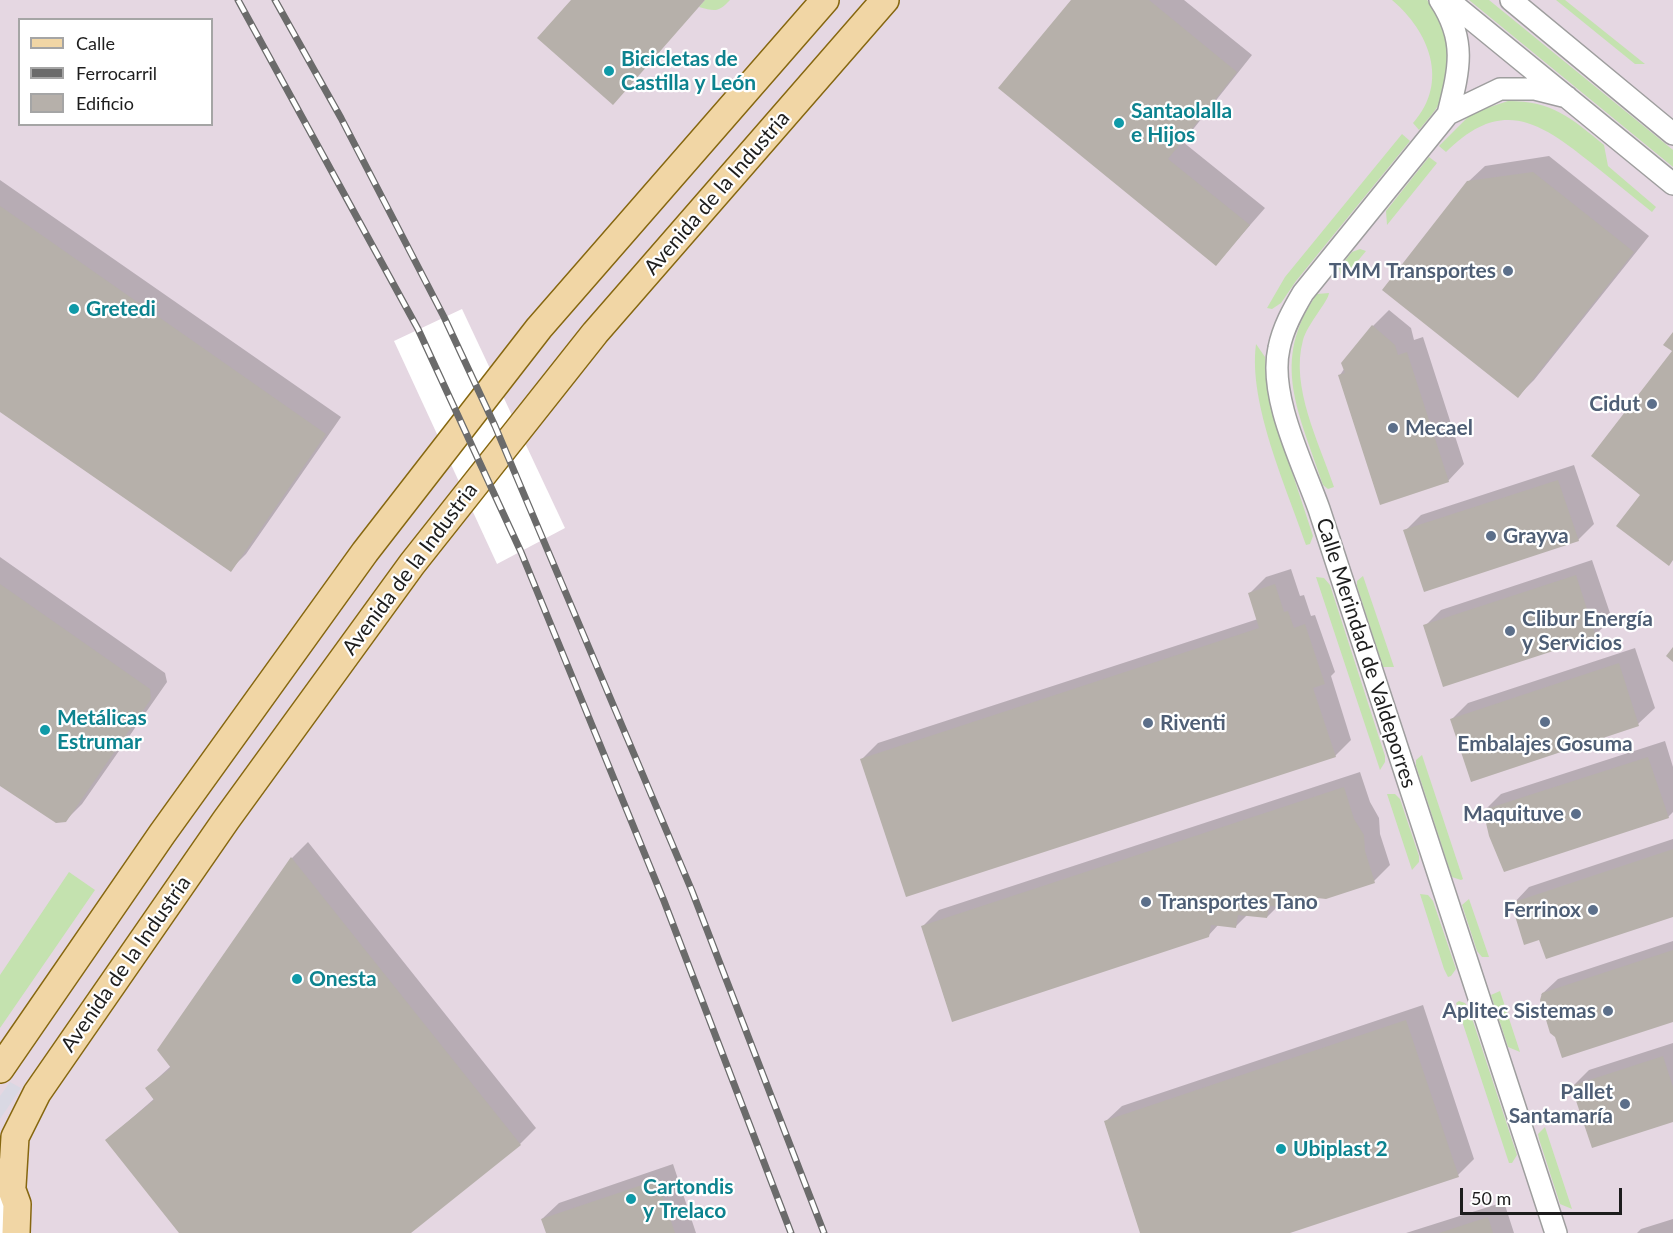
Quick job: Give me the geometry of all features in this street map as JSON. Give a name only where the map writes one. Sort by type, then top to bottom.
[{"type":"main road","name":"Avenida de la Industria","points":[[0,1069],[162,834],[365,552],[539,328],[825,0]]},
{"type":"main road","name":"Avenida de la Industria","points":[[10,1211],[15,1137],[37,1093],[226,820],[385,601],[595,333],[885,0]]},
{"type":"street","name":"Calle Merindad de Valdeporres","points":[[1439,0],[1452,18],[1459,39],[1457,76],[1448,114]]},
{"type":"street","points":[[1448,0],[1673,184]]},
{"type":"street","points":[[1511,0],[1673,134]]},
{"type":"street","name":"Calle Merindad de Valdeporres","points":[[1556,1233],[1319,509],[1286,418],[1277,378],[1282,337],[1303,293],[1448,114],[1500,89],[1535,89],[1567,97]]},
{"type":"shaded area","points":[[0,0],[1673,0],[1673,1233],[0,1233]]},
{"type":"shaded area","points":[[10,1082],[21,1088],[0,1119],[0,1096]]},
{"type":"green space","points":[[705,0],[730,0],[719,9],[713,10],[699,7]]},
{"type":"green space","points":[[1392,0],[1427,0],[1442,22],[1449,47],[1448,74],[1441,100],[1419,130],[1413,123],[1431,91],[1430,58],[1425,42],[1416,27]]},
{"type":"green space","points":[[1469,0],[1489,0],[1673,150],[1673,167]]},
{"type":"green space","points":[[1556,0],[1565,0],[1645,64],[1635,64]]},
{"type":"green space","points":[[1508,101],[1537,104],[1571,119],[1604,145],[1608,166],[1656,207],[1652,212],[1554,135],[1537,126],[1520,121],[1502,120],[1485,125],[1466,135],[1446,152],[1439,146],[1472,113]]},
{"type":"green space","points":[[1402,134],[1410,141],[1296,281],[1281,303],[1272,309],[1267,308],[1285,277]]},
{"type":"green space","points":[[1429,157],[1437,163],[1387,225],[1386,211]]},
{"type":"green space","points":[[1360,249],[1366,251],[1342,280],[1339,268],[1352,252]]},
{"type":"green space","points":[[1329,293],[1306,333],[1300,358],[1300,376],[1308,414],[1334,487],[1328,489],[1323,485],[1298,411],[1293,388],[1292,366],[1294,343],[1303,319],[1317,294]]},
{"type":"green space","points":[[1256,344],[1265,357],[1270,405],[1313,536],[1310,544],[1306,545],[1263,419],[1255,368]]},
{"type":"green space","points":[[1363,576],[1394,667],[1383,667],[1357,586],[1357,581]]},
{"type":"green space","points":[[1316,577],[1324,578],[1330,585],[1385,756],[1385,762],[1380,770]]},
{"type":"green space","points":[[1422,755],[1463,879],[1461,880],[1452,877],[1416,766],[1416,760]]},
{"type":"green space","points":[[1387,794],[1395,794],[1400,799],[1419,856],[1419,862],[1412,870]]},
{"type":"green space","points":[[69,872],[95,890],[0,1028],[0,975]]},
{"type":"green space","points":[[1420,894],[1428,895],[1433,901],[1456,969],[1451,976],[1448,977],[1444,969]]},
{"type":"green space","points":[[1469,899],[1489,957],[1482,957],[1477,951],[1462,905]]},
{"type":"green space","points":[[1500,991],[1520,1052],[1508,1047],[1491,995]]},
{"type":"green space","points":[[1459,1001],[1465,1003],[1469,1009],[1517,1155],[1512,1163],[1509,1163],[1456,1003]]},
{"type":"green space","points":[[1545,1127],[1572,1209],[1560,1204],[1538,1134]]},
{"type":"pier","points":[[462,309],[565,528],[497,564],[394,341]]},
{"type":"building","name":"Bicicletas de Castilla y León","points":[[571,0],[705,0],[613,105],[537,38]]},
{"type":"building","name":"Santaolalla e Hijos","points":[[1071,0],[1149,0],[1237,72],[1168,159],[1250,225],[1216,266],[998,88]]},
{"type":"building","name":"TMM Transportes","points":[[1533,172],[1634,252],[1518,398],[1382,290],[1467,181]]},
{"type":"building","name":"Gretedi","points":[[0,206],[326,434],[231,572],[0,412]]},
{"type":"building","name":"Mecael","points":[[1372,325],[1395,345],[1398,355],[1407,352],[1449,482],[1380,505],[1338,375],[1345,373],[1341,363]]},
{"type":"building","name":"Cidut","points":[[1673,332],[1673,560],[1669,566],[1616,526],[1640,495],[1591,456],[1672,351],[1663,345]]},
{"type":"building","name":"Grayva","points":[[1558,480],[1579,541],[1424,592],[1403,530]]},
{"type":"building","name":"Clibur Energía y Servicios","points":[[1576,575],[1596,637],[1443,687],[1423,625]]},
{"type":"building","name":"Metálicas Estrumar","points":[[0,584],[150,689],[151,699],[66,822],[56,823],[0,786]]},
{"type":"building","name":"Riventi","points":[[1275,584],[1284,612],[1288,611],[1294,628],[1305,624],[1325,684],[1313,688],[1336,757],[906,897],[860,759],[1259,628],[1248,593]]},
{"type":"building","points":[[1673,647],[1673,662],[1666,656]]},
{"type":"building","name":"Embalajes Gosuma","points":[[1619,663],[1639,726],[1471,782],[1450,719]]},
{"type":"building","name":"Maquituve","points":[[1648,757],[1669,818],[1504,872],[1489,836],[1483,810]]},
{"type":"building","name":"Transportes Tano","points":[[1344,787],[1354,819],[1364,835],[1365,851],[1375,883],[1326,899],[1300,896],[1298,908],[1269,906],[1267,918],[1238,915],[1236,928],[1211,925],[1209,937],[952,1022],[921,926]]},
{"type":"building","name":"Ferrinox","points":[[1673,849],[1673,917],[1546,959],[1539,940],[1524,945],[1511,903]]},
{"type":"building","name":"Onesta","points":[[291,857],[521,1145],[411,1233],[179,1233],[105,1140],[154,1100],[145,1088],[171,1068],[157,1050]]},
{"type":"building","name":"Aplitec Sistemas","points":[[1673,950],[1673,1022],[1562,1058],[1555,1037],[1550,1033],[1540,1000],[1542,993]]},
{"type":"building","name":"Ubiplast 2","points":[[1406,1020],[1459,1177],[1290,1233],[1140,1233],[1104,1121]]},
{"type":"building","name":"Pallet Santamaría","points":[[1663,1056],[1673,1087],[1673,1122],[1592,1148],[1571,1086]]},
{"type":"building","name":"Cartondis y Trelaco","points":[[657,1180],[675,1233],[546,1233],[541,1219]]},
{"type":"building","points":[[1488,1217],[1493,1233],[1439,1233]]},
{"type":"railway","points":[[238,0],[418,329],[521,552],[664,901],[791,1233]]},
{"type":"railway","points":[[275,0],[341,118],[444,317],[495,426],[692,891],[824,1233]]},
{"type":"place","name":"Bicicletas de Castilla y León","points":[[609,71]]},
{"type":"place","name":"Santaolalla e Hijos","points":[[1119,123]]},
{"type":"place","name":"TMM Transportes","points":[[1508,271]]},
{"type":"place","name":"Gretedi","points":[[74,309]]},
{"type":"place","name":"Cidut","points":[[1652,404]]},
{"type":"place","name":"Mecael","points":[[1393,428]]},
{"type":"place","name":"Grayva","points":[[1491,536]]},
{"type":"place","name":"Clibur Energía y Servicios","points":[[1510,631]]},
{"type":"place","name":"Embalajes Gosuma","points":[[1545,722]]},
{"type":"place","name":"Riventi","points":[[1148,723]]},
{"type":"place","name":"Metálicas Estrumar","points":[[45,730]]},
{"type":"place","name":"Maquituve","points":[[1576,814]]},
{"type":"place","name":"Transportes Tano","points":[[1146,902]]},
{"type":"place","name":"Ferrinox","points":[[1593,910]]},
{"type":"place","name":"Onesta","points":[[297,979]]},
{"type":"place","name":"Aplitec Sistemas","points":[[1608,1011]]},
{"type":"place","name":"Pallet Santamaría","points":[[1625,1104]]},
{"type":"place","name":"Ubiplast 2","points":[[1281,1149]]},
{"type":"place","name":"Cartondis y Trelaco","points":[[631,1199]]}]
